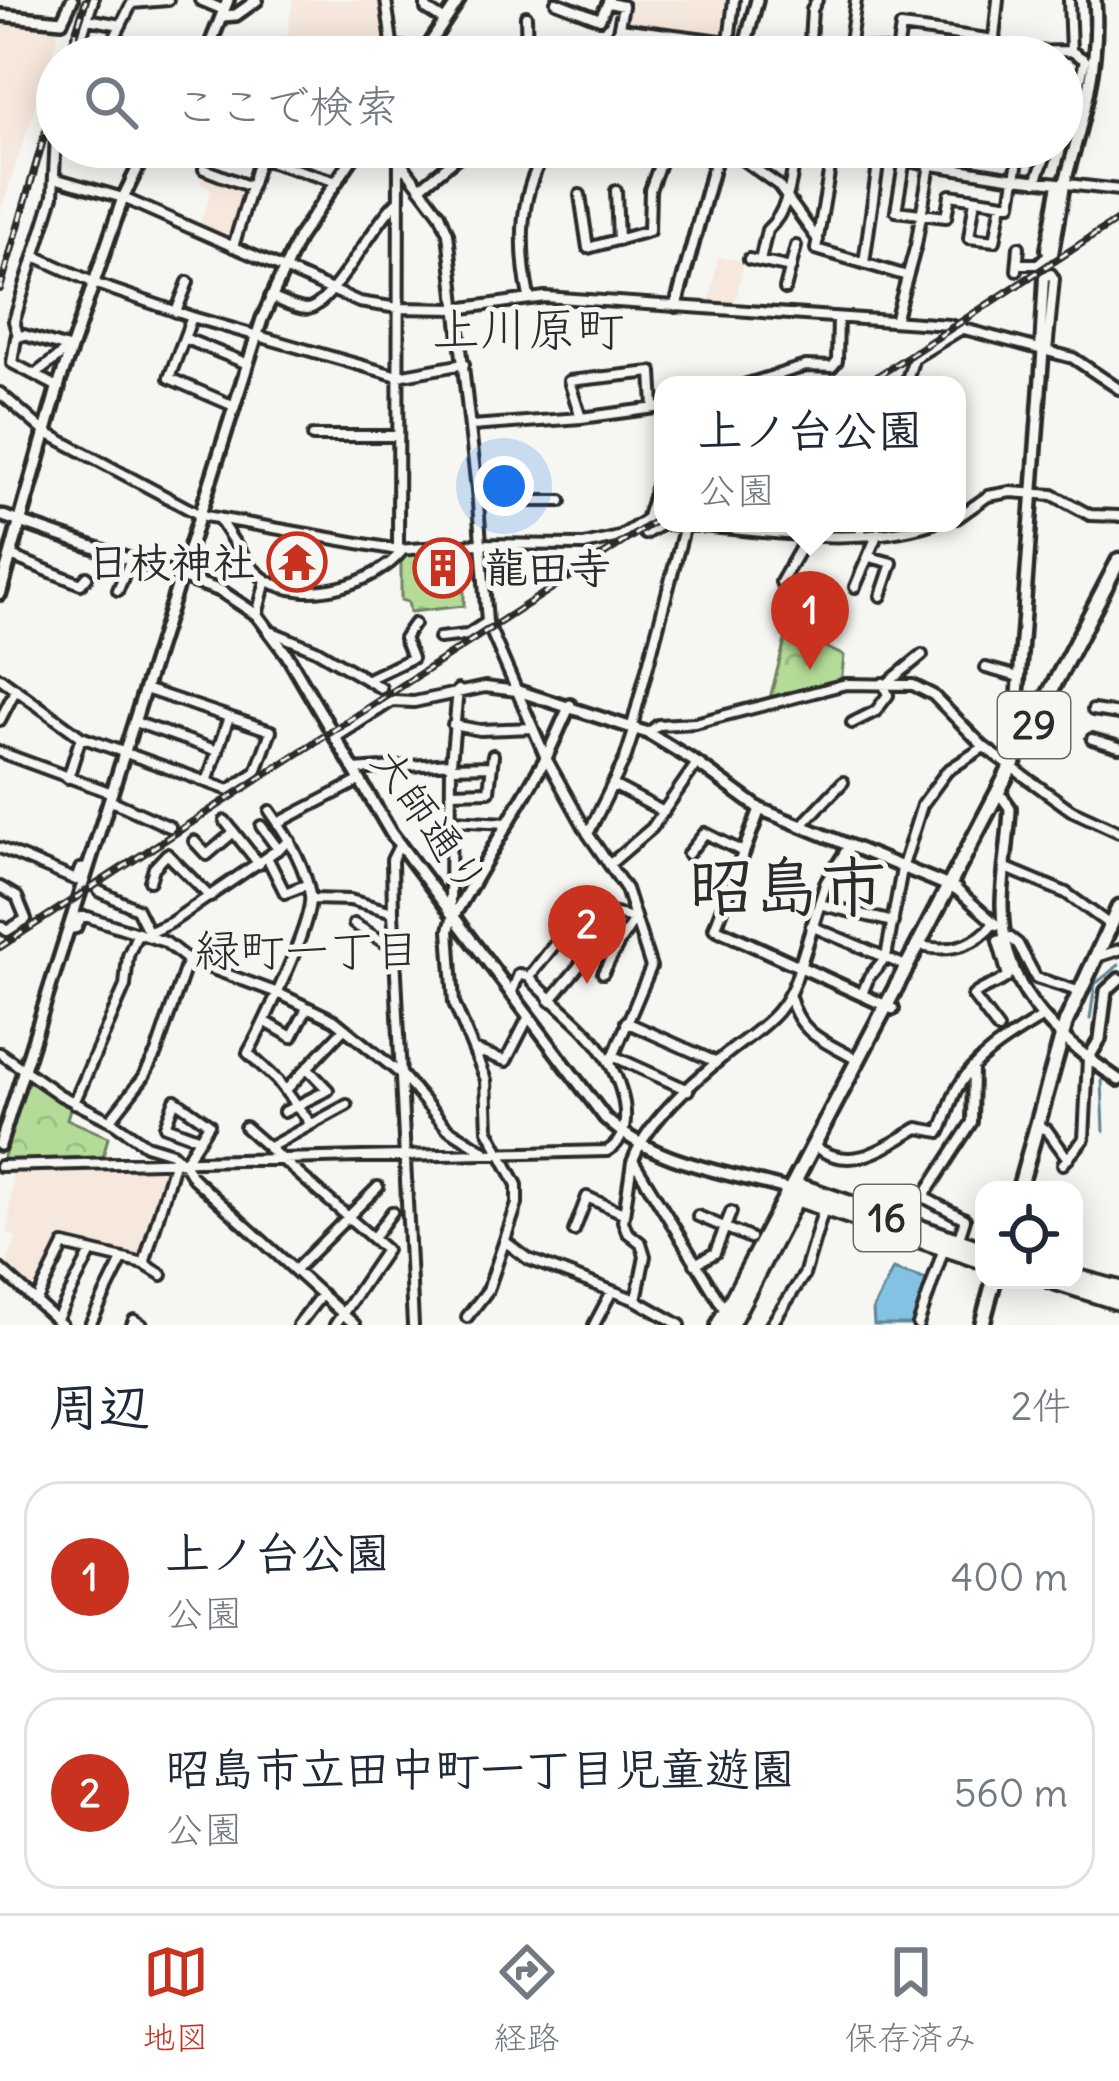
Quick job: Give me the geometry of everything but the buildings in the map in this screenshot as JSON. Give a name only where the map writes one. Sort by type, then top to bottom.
[{"type":"highway","name":"16","points":[[796,1191],[824,1208],[975,1249]]},
{"type":"highway","name":"16","points":[[796,1191],[975,1257]]},
{"type":"highway","name":"16","points":[[728,1322],[796,1191]]},
{"type":"highway","points":[[1083,1279],[1119,1289]]},
{"type":"highway","points":[[1078,1289],[1119,1302]]},
{"type":"main road","points":[[0,593],[58,388]]},
{"type":"main road","name":"29","points":[[796,1191],[908,967],[1003,798],[1022,747],[1119,560]]},
{"type":"main road","name":"29","points":[[796,1191],[859,1061],[926,947],[952,889],[1119,576]]},
{"type":"main road","points":[[1021,1181],[1060,1039],[1119,907]]},
{"type":"main road","points":[[982,1325],[992,1289]]},
{"type":"street","points":[[0,15],[62,21],[72,0]]},
{"type":"street","points":[[81,36],[93,0]]},
{"type":"street","points":[[116,36],[132,3],[168,0]]},
{"type":"street","points":[[200,0],[236,15],[257,0]]},
{"type":"street","points":[[386,0],[392,36]]},
{"type":"street","points":[[426,0],[426,9],[446,21]]},
{"type":"street","points":[[436,36],[460,0]]},
{"type":"street","points":[[729,36],[734,0]]},
{"type":"street","points":[[748,36],[757,0]]},
{"type":"street","points":[[810,36],[817,0]]},
{"type":"street","points":[[851,36],[856,0]]},
{"type":"street","points":[[994,36],[998,0]]},
{"type":"street","points":[[1069,0],[1070,36]]},
{"type":"street","points":[[1083,114],[1096,50],[1095,0]]},
{"type":"street","points":[[556,2],[600,19],[609,2],[623,6],[618,36]]},
{"type":"street","points":[[526,16],[526,36]]},
{"type":"street","points":[[87,19],[122,25]]},
{"type":"street","points":[[900,36],[901,27],[965,36]]},
{"type":"street","points":[[620,28],[678,36]]},
{"type":"street","points":[[0,363],[10,355],[18,336],[14,325],[54,168]]},
{"type":"street","points":[[10,355],[15,367],[37,373],[58,388],[123,198],[138,168]]},
{"type":"street","points":[[233,247],[257,168]]},
{"type":"street","points":[[292,168],[337,182]]},
{"type":"street","points":[[0,1144],[256,336],[283,269],[346,168]]},
{"type":"street","points":[[218,519],[266,580],[302,590],[370,580],[400,550],[400,168]]},
{"type":"street","points":[[405,168],[440,214],[448,233],[487,622],[546,758],[588,834],[626,889],[651,967]]},
{"type":"street","points":[[420,188],[444,168]]},
{"type":"street","points":[[530,297],[523,265],[527,191],[539,168]]},
{"type":"street","points":[[580,195],[588,248],[650,231],[650,190],[658,168]]},
{"type":"street","points":[[676,306],[716,168]]},
{"type":"street","points":[[755,168],[788,196],[819,241]]},
{"type":"street","points":[[790,268],[755,260],[788,196],[793,168]]},
{"type":"street","points":[[830,168],[818,250],[908,276]]},
{"type":"street","points":[[864,262],[878,168]]},
{"type":"street","points":[[903,168],[896,211],[946,217],[950,195],[1011,204],[1016,168]]},
{"type":"street","points":[[896,321],[930,168]]},
{"type":"street","points":[[944,168],[1119,190]]},
{"type":"street","points":[[1036,181],[1041,168]]},
{"type":"street","points":[[1019,247],[1018,267],[1038,264],[1049,254],[1046,249],[1067,168]]},
{"type":"street","points":[[204,169],[251,187]]},
{"type":"street","points":[[54,178],[123,198],[359,302],[456,309],[530,297],[963,328],[1091,367],[1119,389]]},
{"type":"street","points":[[616,191],[618,240]]},
{"type":"street","points":[[975,199],[969,238],[995,241],[1002,203]]},
{"type":"street","points":[[270,297],[311,308],[332,291],[370,232],[399,200]]},
{"type":"street","points":[[785,289],[796,246]]},
{"type":"street","points":[[35,256],[176,312],[398,376],[464,364]]},
{"type":"street","points":[[1022,747],[1015,737],[1044,277],[1051,274],[1043,350]]},
{"type":"street","points":[[176,312],[188,282]]},
{"type":"street","points":[[192,317],[169,378],[234,406]]},
{"type":"street","points":[[783,376],[806,366],[832,367],[837,362],[838,317]]},
{"type":"street","points":[[908,376],[914,358],[963,328]]},
{"type":"street","points":[[18,336],[70,349]]},
{"type":"street","points":[[184,338],[248,364]]},
{"type":"street","points":[[40,340],[50,351],[50,361]]},
{"type":"street","points":[[37,373],[70,349]]},
{"type":"street","points":[[581,418],[569,381],[652,372],[654,384]]},
{"type":"street","points":[[0,393],[45,432],[200,515],[400,550],[584,544],[619,537],[646,520],[654,495]]},
{"type":"street","points":[[470,426],[654,408]]},
{"type":"street","points":[[314,436],[398,436]]},
{"type":"street","points":[[966,512],[988,496],[1033,493],[1053,495],[1090,515],[1119,516]]},
{"type":"street","points":[[517,500],[561,501]]},
{"type":"street","name":"大師通り","points":[[0,515],[181,576],[221,592],[257,615],[272,632],[400,844],[528,1018],[623,1136],[796,1191]]},
{"type":"street","points":[[645,534],[654,529]]},
{"type":"street","points":[[588,834],[614,785],[633,727],[683,532]]},
{"type":"street","points":[[774,532],[884,532]]},
{"type":"street","points":[[855,587],[878,533]]},
{"type":"street","points":[[806,604],[781,583],[808,535]]},
{"type":"street","points":[[10,556],[81,584],[87,577]]},
{"type":"street","points":[[870,557],[892,563],[881,596]]},
{"type":"street","points":[[118,590],[131,559]]},
{"type":"street","points":[[257,615],[266,580]]},
{"type":"street","points":[[439,638],[467,635],[487,622]]},
{"type":"street","points":[[369,678],[412,658],[404,638],[414,624]]},
{"type":"street","points":[[272,632],[381,688]]},
{"type":"street","points":[[885,682],[922,655]]},
{"type":"street","points":[[986,668],[1019,676]]},
{"type":"street","points":[[0,678],[81,737],[229,790],[256,772],[271,731],[145,689]]},
{"type":"street","points":[[647,734],[655,726],[695,723],[846,684],[885,682],[927,690],[984,747],[1077,815],[1119,832]]},
{"type":"street","points":[[852,723],[876,711],[888,695],[885,682]]},
{"type":"street","points":[[0,720],[16,689]]},
{"type":"street","points":[[458,690],[451,765],[449,930],[454,1003],[486,1080],[494,1153],[517,1185],[517,1211],[507,1243],[488,1290],[467,1317]]},
{"type":"street","points":[[334,738],[392,701],[414,702],[458,690],[518,691],[570,705],[647,734],[760,809],[952,889],[1018,944],[1036,978],[1078,991]]},
{"type":"street","points":[[452,912],[546,758],[570,705]]},
{"type":"street","points":[[1094,710],[1119,714]]},
{"type":"street","points":[[207,782],[229,717]]},
{"type":"street","points":[[134,722],[218,751]]},
{"type":"street","points":[[453,725],[480,730],[533,728]]},
{"type":"street","points":[[68,778],[81,737]]},
{"type":"street","points":[[1092,739],[1119,747]]},
{"type":"street","points":[[862,994],[868,977],[886,957],[902,869],[926,797],[956,764],[984,747]]},
{"type":"street","points":[[0,752],[111,796],[170,827]]},
{"type":"street","points":[[278,823],[356,776],[493,760],[489,790],[451,792]]},
{"type":"street","points":[[610,864],[652,828],[697,763]]},
{"type":"street","points":[[800,827],[843,782]]},
{"type":"street","points":[[614,785],[664,812]]},
{"type":"street","points":[[998,1030],[973,996],[986,984],[1000,983],[1008,976],[998,940],[1010,808],[1003,798]]},
{"type":"street","points":[[760,809],[715,928],[890,1008]]},
{"type":"street","points":[[270,811],[290,841],[311,899],[278,993],[248,1053],[286,1090],[311,1124]]},
{"type":"street","points":[[451,820],[508,823]]},
{"type":"street","points":[[225,821],[285,893],[306,886]]},
{"type":"street","points":[[261,826],[278,849]]},
{"type":"street","points":[[194,841],[207,855],[234,832]]},
{"type":"street","points":[[688,854],[705,833],[743,852]]},
{"type":"street","points":[[74,1103],[125,986],[128,956],[144,933],[210,897],[290,841]]},
{"type":"street","points":[[400,844],[392,860],[393,912],[413,1325]]},
{"type":"street","points":[[636,1300],[645,1256],[640,1243],[625,1229],[623,1213],[639,1144],[716,1062],[757,1034],[790,996],[826,883],[849,847]]},
{"type":"street","points":[[0,848],[76,880],[80,868],[88,868]]},
{"type":"street","points":[[150,881],[167,854],[210,897]]},
{"type":"street","points":[[1004,867],[1066,893],[1111,925]]},
{"type":"street","points":[[0,887],[17,897],[26,919],[8,931],[0,926]]},
{"type":"street","points":[[99,891],[137,910],[144,933]]},
{"type":"street","points":[[311,899],[350,900],[393,912]]},
{"type":"street","points":[[819,904],[894,922]]},
{"type":"street","points":[[585,907],[634,919]]},
{"type":"street","points":[[69,929],[76,928],[81,917],[88,917],[144,933],[165,941],[188,960],[278,993],[334,1020],[402,1076],[447,1128],[494,1153]]},
{"type":"street","points":[[603,973],[634,919]]},
{"type":"street","points":[[354,925],[395,948]]},
{"type":"street","points":[[811,926],[908,967]]},
{"type":"street","points":[[926,947],[944,950],[1001,929]]},
{"type":"street","points":[[1001,929],[1016,976],[1041,1018],[1060,1039],[1119,1080]]},
{"type":"street","points":[[529,977],[566,930],[619,943]]},
{"type":"street","points":[[550,1001],[580,965],[590,934]]},
{"type":"street","points":[[1093,958],[1119,950]]},
{"type":"street","points":[[0,1166],[607,1151],[623,1136],[622,1096],[611,1060],[658,956]]},
{"type":"street","points":[[110,1120],[156,1053],[188,960]]},
{"type":"street","points":[[511,994],[519,974],[529,977],[611,1060],[689,1091]]},
{"type":"street","points":[[1037,1126],[1047,1130],[1065,1161],[1084,1139],[1088,1059],[1100,1039],[1106,991],[1119,979]]},
{"type":"street","points":[[790,996],[807,1033],[859,1061]]},
{"type":"street","points":[[266,1022],[292,1037],[307,1008]]},
{"type":"street","points":[[473,1049],[506,1061],[528,1018]]},
{"type":"street","points":[[820,1150],[835,1159],[862,1159],[919,1128],[940,1132],[956,1089],[973,1068],[1041,1018]]},
{"type":"street","points":[[626,1022],[716,1062]]},
{"type":"street","points":[[286,1090],[343,1030]]},
{"type":"street","points":[[0,1053],[146,1145],[172,1153],[356,1325]]},
{"type":"street","points":[[284,1112],[328,1090],[307,1068]]},
{"type":"street","points":[[918,1325],[965,1219],[927,1199],[926,1193],[972,1122],[973,1068]]},
{"type":"street","points":[[144,1264],[180,1163],[200,1139],[209,1124],[175,1100],[165,1126],[200,1139]]},
{"type":"street","points":[[268,1148],[347,1105]]},
{"type":"street","points":[[245,1127],[386,1250],[335,1325]]},
{"type":"street","points":[[633,1160],[728,1322]]},
{"type":"street","points":[[295,1270],[378,1187]]},
{"type":"street","points":[[574,1231],[587,1197],[623,1213]]},
{"type":"street","points":[[771,1325],[804,1275],[824,1208]]},
{"type":"street","points":[[373,1238],[392,1212]]},
{"type":"street","points":[[695,1264],[715,1253],[731,1212]]},
{"type":"street","points":[[698,1216],[750,1238]]},
{"type":"street","points":[[507,1243],[528,1259],[636,1300],[680,1325]]},
{"type":"street","points":[[37,1300],[64,1245],[144,1264],[162,1275]]},
{"type":"street","points":[[0,1269],[60,1322],[91,1252]]},
{"type":"street","points":[[90,1325],[122,1260]]},
{"type":"street","points":[[594,1325],[612,1291]]},
{"type":"street","points":[[298,1325],[322,1294]]},
{"type":"street","points":[[132,1325],[134,1320],[142,1325]]},
{"type":"shaded area","points":[[293,0],[380,0],[387,36],[287,36]]},
{"type":"shaded area","points":[[612,0],[732,0],[728,36],[623,26],[625,4]]},
{"type":"shaded area","points":[[0,23],[55,29],[58,36],[36,36],[36,104],[0,213]]},
{"type":"shaded area","points":[[204,169],[251,187],[233,247],[197,231],[212,190],[200,184]]},
{"type":"shaded area","points":[[718,257],[744,261],[734,309],[709,307]]},
{"type":"shaded area","points":[[171,1166],[142,1261],[61,1243],[35,1298],[4,1274],[16,1237],[8,1234],[12,1173]]},
{"type":"green space","points":[[405,551],[418,551],[422,568],[433,568],[435,576],[464,576],[464,606],[410,612],[408,602],[401,600]]},
{"type":"green space","points":[[788,629],[844,656],[841,684],[769,702]]},
{"type":"green space","points":[[28,1079],[71,1105],[67,1119],[108,1137],[102,1161],[2,1163]]},
{"type":"water","points":[[893,1269],[930,1281],[914,1325],[874,1325],[873,1309]]},
{"type":"waterway","points":[[1090,1019],[1095,984],[1119,965]]},
{"type":"waterway","points":[[1102,1080],[1104,1131]]},
{"type":"railway","points":[[75,36],[86,0]]},
{"type":"railway","points":[[0,289],[36,165]]},
{"type":"railway","points":[[878,376],[1119,219]]},
{"type":"railway","points":[[0,947],[654,522]]},
{"type":"place","name":"日枝神社","points":[[297,562]]},
{"type":"place","name":"龍田寺","points":[[443,568]]},
{"type":"place","name":"上ノ台公園","points":[[810,670]]},
{"type":"place","name":"昭島市立田中町一丁目児童遊園","points":[[587,984]]},
{"type":"district","name":"上川原町","points":[[528,329]]},
{"type":"district","name":"昭島市","points":[[787,886]]},
{"type":"district","name":"緑町一丁目","points":[[307,950]]}]
